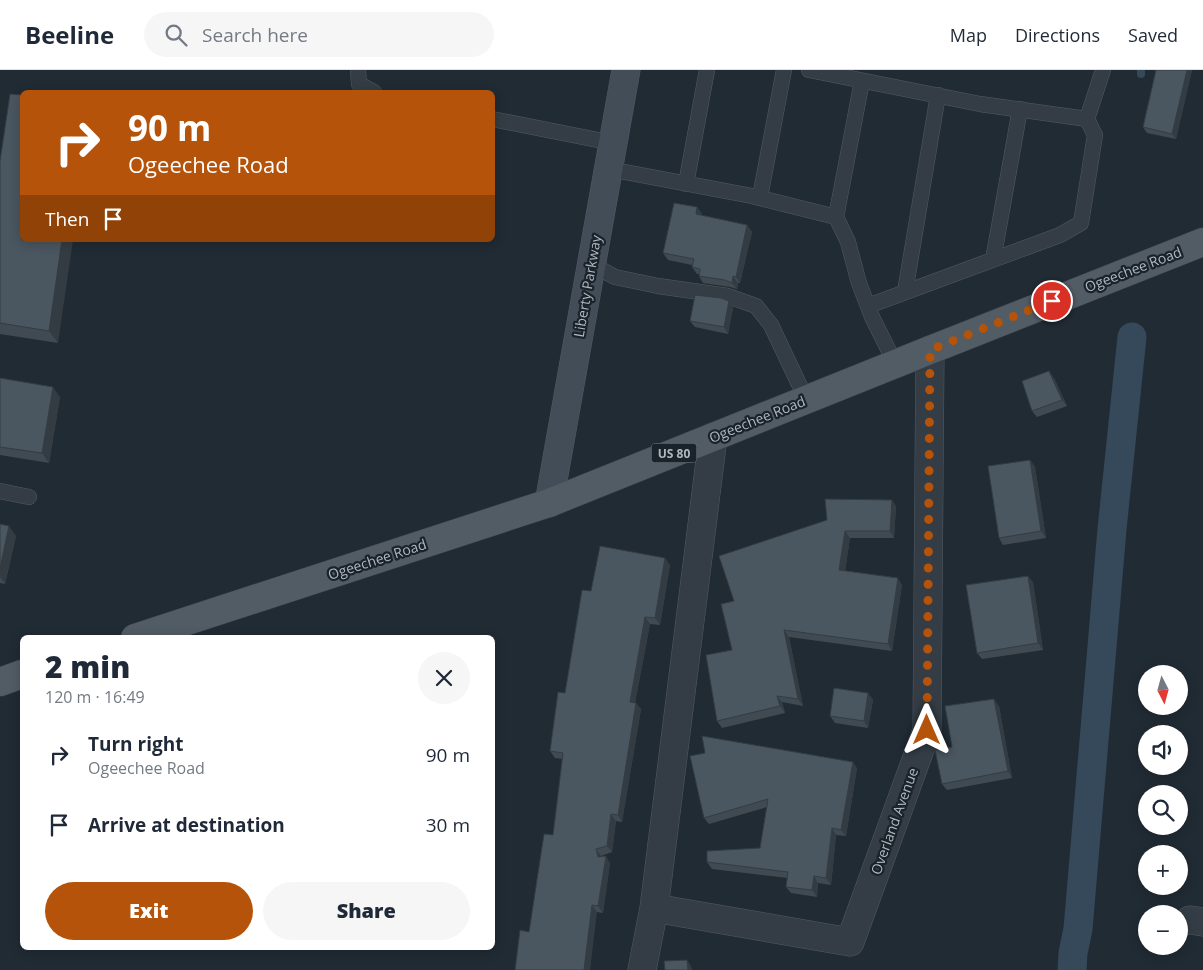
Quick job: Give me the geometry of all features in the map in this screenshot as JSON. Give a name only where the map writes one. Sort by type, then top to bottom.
[{"type":"main road","name":"Ogeechee Road","points":[[144,635],[548,503],[1203,242]]},
{"type":"main road","points":[[0,682],[20,675]]},
{"type":"street","name":"Liberty Parkway","points":[[548,503],[626,70]]},
{"type":"street","name":"Overland Avenue","points":[[654,908],[850,942],[927,730],[930,350]]},
{"type":"street","points":[[642,970],[654,908],[713,437]]},
{"type":"lane","points":[[358,70],[359,84],[370,90]]},
{"type":"lane","points":[[686,184],[708,70]]},
{"type":"lane","points":[[760,198],[784,70]]},
{"type":"lane","points":[[809,70],[980,104],[1087,119]]},
{"type":"lane","points":[[868,306],[1060,235],[1081,223],[1095,135],[1087,119],[1104,70]]},
{"type":"lane","points":[[862,80],[836,217],[848,242],[859,284],[872,317],[895,364]]},
{"type":"lane","points":[[905,292],[938,95]]},
{"type":"lane","points":[[992,260],[1020,109]]},
{"type":"lane","points":[[495,120],[611,156],[686,184],[760,198],[836,217]]},
{"type":"lane","points":[[591,264],[615,277],[658,286],[728,296],[756,306],[771,326],[806,399]]},
{"type":"lane","points":[[0,491],[29,497]]},
{"type":"building","points":[[1156,70],[1187,70],[1172,134],[1143,127]]},
{"type":"building","points":[[10,94],[20,95],[20,242],[62,242],[49,331],[0,323],[0,161]]},
{"type":"building","points":[[674,203],[697,207],[696,214],[747,225],[736,277],[733,276],[732,283],[699,276],[700,269],[692,267],[694,259],[663,253]]},
{"type":"building","points":[[695,295],[721,298],[729,301],[724,327],[690,321]]},
{"type":"building","points":[[1049,371],[1062,400],[1032,411],[1022,381]]},
{"type":"building","points":[[0,378],[53,387],[42,453],[0,447]]},
{"type":"building","points":[[1030,460],[1041,531],[999,538],[988,466]]},
{"type":"building","points":[[825,499],[892,500],[890,531],[845,531],[839,570],[898,578],[888,644],[784,630],[798,699],[777,696],[780,706],[717,721],[706,655],[732,650],[721,604],[734,601],[719,556],[827,520]]},
{"type":"building","points":[[0,524],[9,526],[0,568]]},
{"type":"building","points":[[600,546],[665,558],[655,618],[645,617],[630,702],[636,703],[618,815],[611,814],[607,846],[596,849],[598,857],[606,856],[598,906],[592,905],[584,970],[515,970],[520,930],[529,932],[544,834],[553,835],[563,753],[550,751],[558,692],[565,693],[582,590],[591,591]]},
{"type":"building","points":[[1028,576],[1038,643],[977,653],[966,585]]},
{"type":"building","points":[[834,688],[868,693],[864,721],[830,716]]},
{"type":"building","points":[[994,699],[1008,771],[942,784],[935,750],[952,747],[945,706]]},
{"type":"building","points":[[702,736],[853,762],[841,830],[832,828],[826,878],[814,876],[812,890],[786,887],[788,872],[707,862],[707,851],[760,848],[768,799],[704,818],[690,756],[705,753]]},
{"type":"building","points":[[687,960],[688,970],[665,970],[664,961]]},
{"type":"waterway","points":[[1072,970],[1078,929],[1112,529],[1132,337]]},
{"type":"route","points":[[927,730],[930,350],[1052,301]]}]
